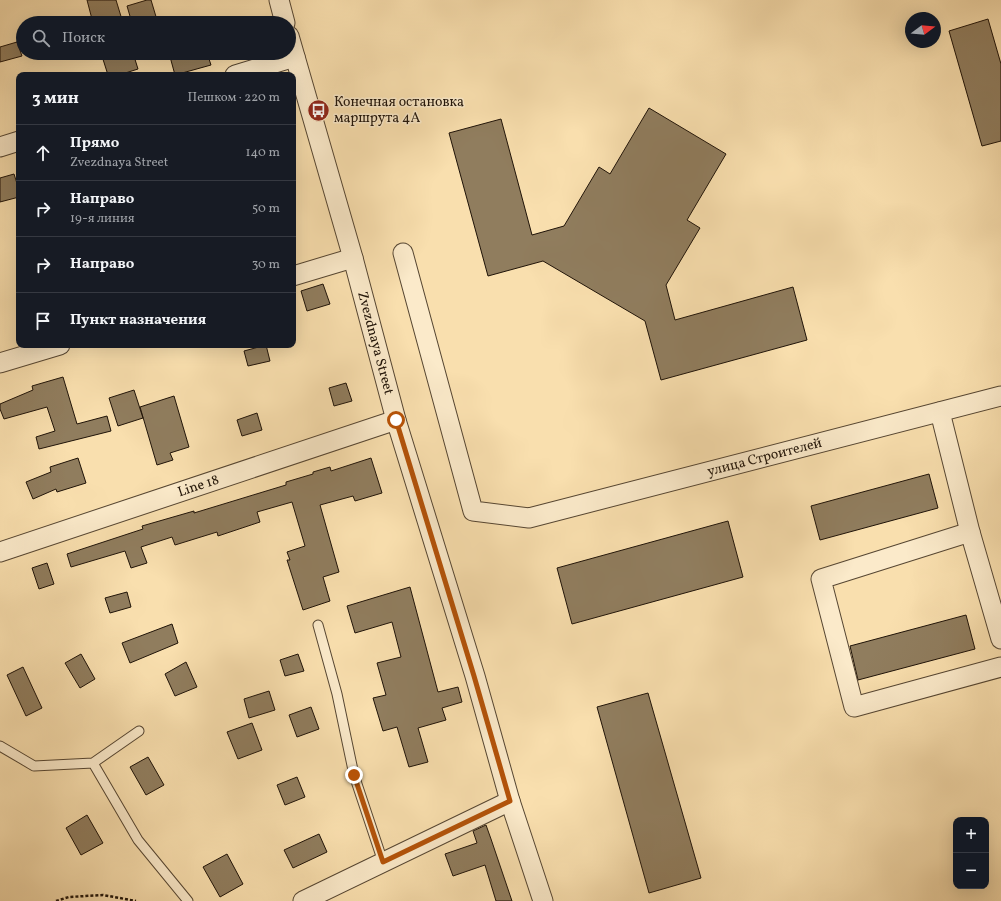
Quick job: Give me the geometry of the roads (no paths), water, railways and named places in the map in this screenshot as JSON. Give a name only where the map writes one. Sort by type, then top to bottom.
[{"type":"street","points":[[279,0],[284,16]]},
{"type":"street","points":[[245,72],[285,60]]},
{"type":"street","name":"Zvezdnaya Street","points":[[296,60],[353,258],[396,420],[474,676],[510,801],[543,901]]},
{"type":"street","points":[[0,147],[16,142]]},
{"type":"street","name":"улица Строителей","points":[[403,253],[473,511],[529,518],[1001,396]]},
{"type":"street","points":[[296,275],[353,258]]},
{"type":"street","points":[[0,363],[50,348]]},
{"type":"street","points":[[940,412],[970,532],[1001,639]]},
{"type":"street","name":"Line 18","points":[[0,552],[396,420]]},
{"type":"street","points":[[970,532],[821,579],[854,707],[1001,667]]},
{"type":"street","points":[[302,901],[510,801]]},
{"type":"lane","points":[[318,625],[337,694],[354,775],[383,862]]},
{"type":"lane","points":[[0,746],[34,766],[93,763],[139,731]]},
{"type":"lane","points":[[93,763],[138,840],[188,901]]},
{"type":"place","name":"Конечная остановка маршрута 4А","points":[[318,110]]}]
